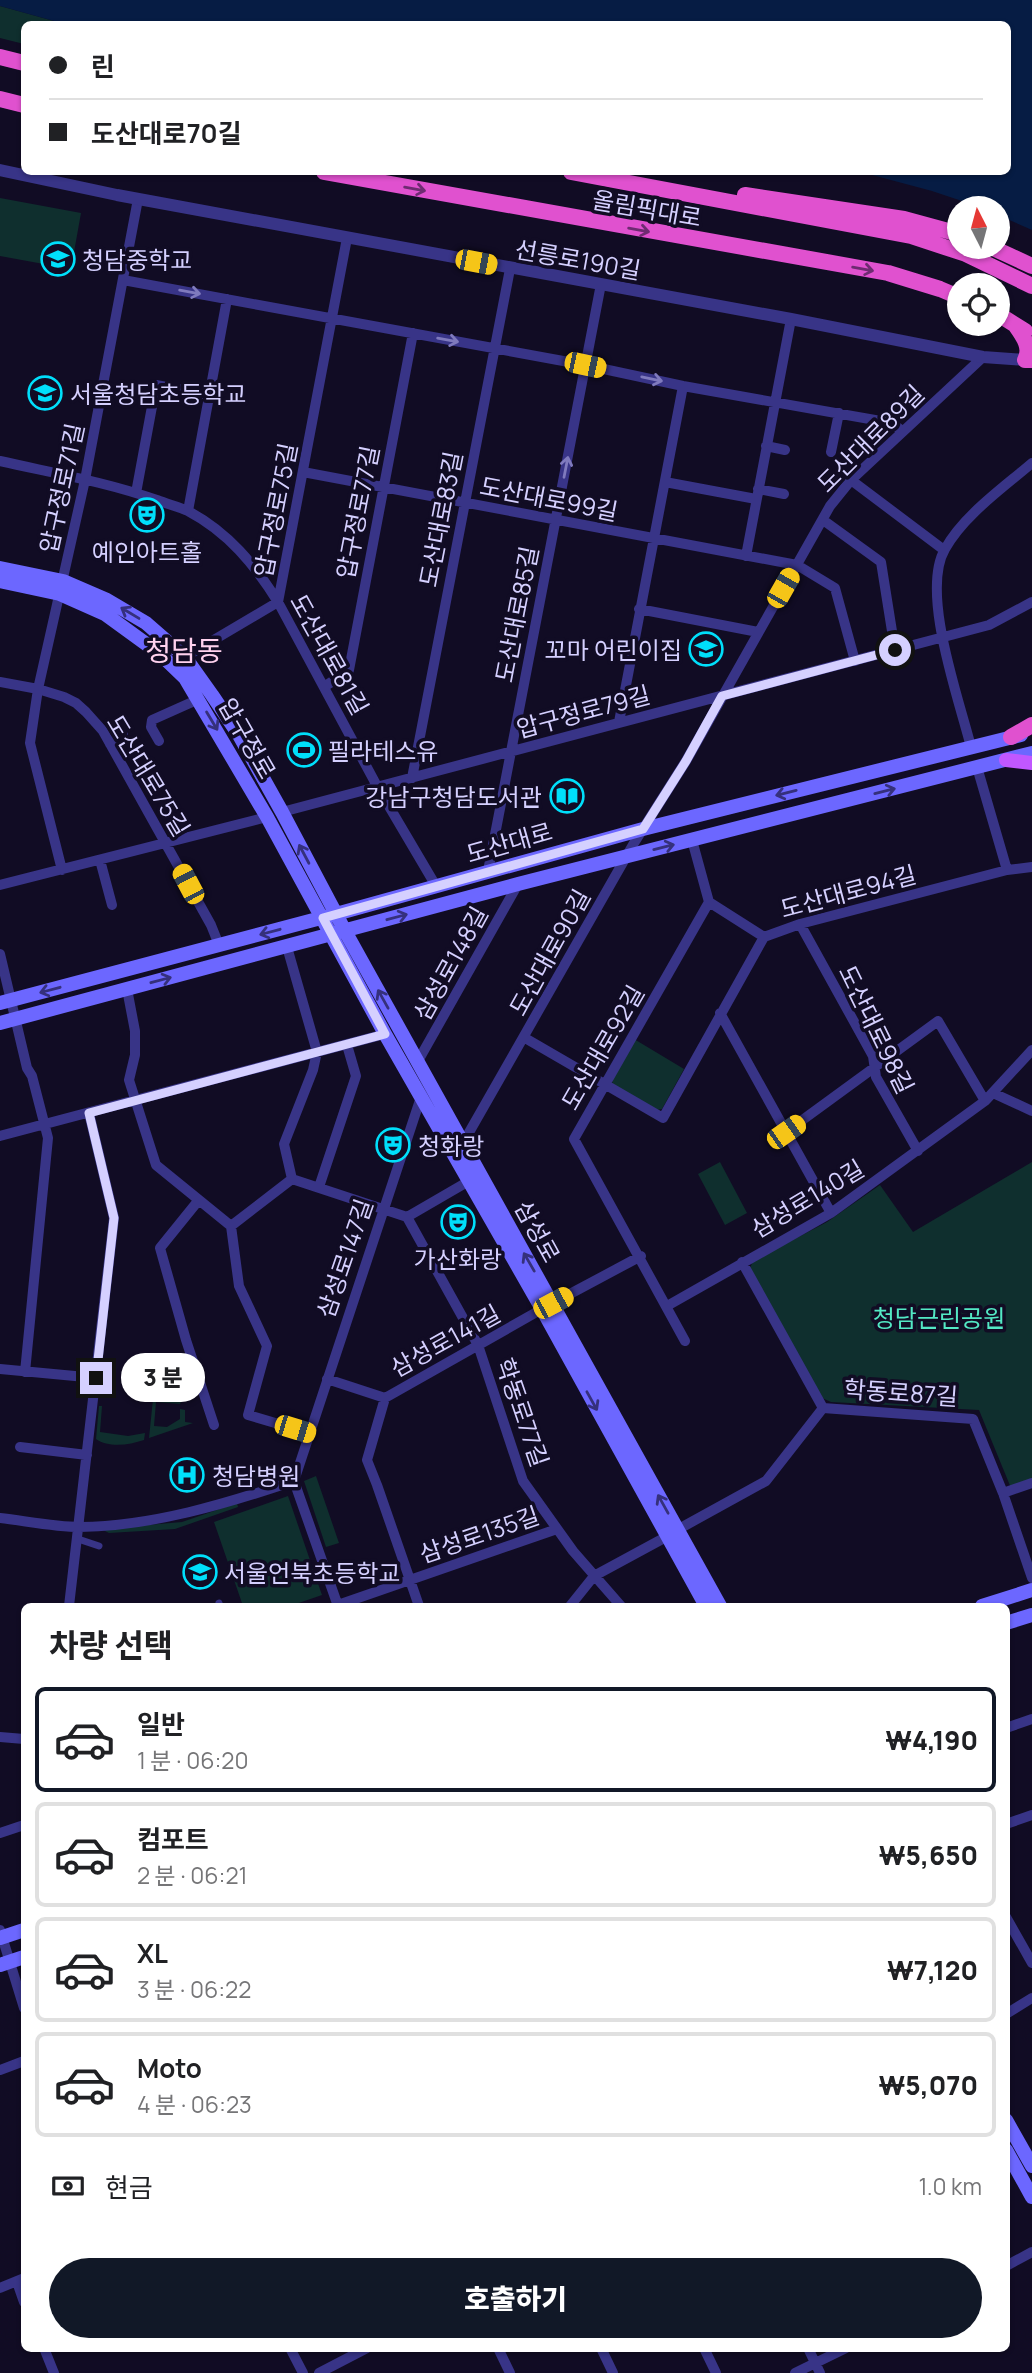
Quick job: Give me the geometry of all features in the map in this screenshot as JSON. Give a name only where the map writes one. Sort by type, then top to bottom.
[{"type":"highway","points":[[0,57],[21,62]]},
{"type":"highway","points":[[0,99],[21,104]]},
{"type":"highway","name":"올림픽대로","points":[[341,175],[888,273],[947,292]]},
{"type":"highway","name":"올림픽대로","points":[[588,175],[911,236],[966,254],[1032,286]]},
{"type":"highway","points":[[687,193],[760,196],[904,219],[947,231]]},
{"type":"highway","points":[[1010,256],[1032,266]]},
{"type":"highway","points":[[1010,322],[1032,336]]},
{"type":"highway","points":[[1016,326],[1029,349],[1029,360]]},
{"type":"highway","points":[[1011,737],[1032,725]]},
{"type":"main road","name":"압구정로","points":[[0,568],[107,600],[146,623],[185,657],[239,735],[274,815]]},
{"type":"main road","name":"압구정로","points":[[0,581],[62,587],[134,634],[186,678],[274,815],[330,916]]},
{"type":"main road","name":"도산대로","points":[[6,1002],[643,829],[1032,732]]},
{"type":"main road","name":"도산대로","points":[[0,1023],[518,884],[1032,753]]},
{"type":"main road","points":[[1006,760],[1032,763]]},
{"type":"main road","name":"삼성로","points":[[330,916],[385,1034],[469,1181],[547,1306]]},
{"type":"main road","name":"삼성로","points":[[338,933],[418,1061],[464,1143],[547,1306],[671,1533],[705,1603]]},
{"type":"main road","name":"삼성로","points":[[671,1533],[718,1603]]},
{"type":"main road","points":[[991,1603],[1032,1590]]},
{"type":"main road","points":[[1010,1622],[1032,1615]]},
{"type":"main road","points":[[1,1935],[21,1931]]},
{"type":"main road","points":[[1010,2126],[1028,2151],[1032,2166]]},
{"type":"main road","points":[[1010,2157],[1032,2197]]},
{"type":"street","name":"선릉로190길","points":[[0,170],[21,174]]},
{"type":"street","name":"선릉로190길","points":[[24,175],[138,199],[983,357],[1029,360]]},
{"type":"street","name":"압구정로71길","points":[[62,870],[30,743],[38,689],[85,480],[138,199]]},
{"type":"street","name":"압구정로75길","points":[[185,657],[278,603],[347,238]]},
{"type":"street","name":"도산대로83길","points":[[412,778],[510,269]]},
{"type":"street","points":[[123,280],[585,365],[683,386],[839,412],[892,423],[902,431]]},
{"type":"street","name":"도산대로85길","points":[[488,871],[601,284]]},
{"type":"street","points":[[188,511],[227,299]]},
{"type":"street","points":[[746,556],[790,319]]},
{"type":"street","name":"압구정로77길","points":[[324,687],[349,670],[413,333]]},
{"type":"street","name":"도산대로89길","points":[[634,842],[686,761],[830,506],[851,480],[983,357]]},
{"type":"street","points":[[136,493],[156,385],[209,395]]},
{"type":"street","points":[[619,722],[683,386]]},
{"type":"street","points":[[831,452],[839,412]]},
{"type":"street","points":[[766,446],[785,450]]},
{"type":"street","name":"도산대로81길","points":[[0,461],[136,493],[188,511],[218,530],[243,553],[262,576],[278,603],[377,786],[436,886]]},
{"type":"street","points":[[971,747],[943,638],[935,588],[936,577],[944,550],[962,526],[1032,463]]},
{"type":"street","name":"도산대로99길","points":[[303,472],[797,565],[835,588],[855,661]]},
{"type":"street","points":[[851,480],[944,550]]},
{"type":"street","points":[[665,482],[757,494],[784,494]]},
{"type":"street","points":[[823,520],[881,562],[895,650]]},
{"type":"street","name":"압구정로79길","points":[[0,885],[943,638],[989,625],[1032,603]]},
{"type":"street","points":[[639,609],[758,632]]},
{"type":"street","name":"도산대로75길","points":[[0,682],[38,689],[76,703],[103,732],[211,925],[219,945]]},
{"type":"street","points":[[159,741],[151,727],[152,720],[199,699]]},
{"type":"street","points":[[110,744],[123,735]]},
{"type":"street","points":[[977,767],[1007,870]]},
{"type":"street","points":[[692,841],[709,902]]},
{"type":"street","name":"도산대로90길","points":[[634,842],[525,1038],[663,1118],[720,1013]]},
{"type":"street","points":[[100,860],[112,905]]},
{"type":"street","name":"도산대로94길","points":[[709,902],[764,937],[800,924],[1007,870],[1032,867]]},
{"type":"street","name":"삼성로148길","points":[[418,1061],[518,884]]},
{"type":"street","name":"도산대로92길","points":[[667,1306],[574,1139],[709,902]]},
{"type":"street","name":"도산대로98길","points":[[800,924],[873,1056],[873,1069],[918,1151]]},
{"type":"street","points":[[764,937],[720,1013],[831,1213]]},
{"type":"street","points":[[287,947],[317,1052],[313,1070],[284,1143],[292,1179]]},
{"type":"street","points":[[0,954],[6,1002],[16,1018],[27,1068],[32,1076],[48,1138],[25,1372]]},
{"type":"street","points":[[127,989],[135,1031],[135,1055],[130,1080],[156,1165],[198,1202],[231,1226],[239,1286],[268,1346],[248,1415],[309,1433]]},
{"type":"street","points":[[786,1132],[938,1021],[989,1097],[1032,1111]]},
{"type":"street","points":[[0,1136],[385,1034]]},
{"type":"street","points":[[464,1143],[525,1038]]},
{"type":"street","points":[[319,1187],[356,1076],[347,1045]]},
{"type":"street","name":"삼성로140길","points":[[667,1306],[831,1213],[989,1097],[1032,1050]]},
{"type":"street","name":"삼성로147길","points":[[293,1481],[421,1097]]},
{"type":"street","points":[[69,1603],[114,1218],[89,1113]]},
{"type":"street","points":[[292,1179],[407,1217],[469,1181]]},
{"type":"street","points":[[231,1226],[292,1179]]},
{"type":"street","points":[[198,1202],[160,1248],[214,1425]]},
{"type":"street","name":"학동로77길","points":[[407,1217],[478,1345],[523,1481],[594,1576],[618,1603]]},
{"type":"street","name":"삼성로141길","points":[[327,1378],[385,1398],[641,1256]]},
{"type":"street","name":"학동로87길","points":[[742,1262],[823,1408],[973,1419],[1003,1493],[1032,1578]]},
{"type":"street","points":[[667,1306],[685,1340]]},
{"type":"street","points":[[0,1369],[96,1378]]},
{"type":"street","points":[[385,1398],[366,1460],[418,1603]]},
{"type":"street","points":[[572,1603],[594,1576],[766,1482],[823,1408]]},
{"type":"street","points":[[20,1447],[87,1455]]},
{"type":"street","points":[[0,1518],[79,1527],[182,1516],[293,1481],[336,1603]]},
{"type":"street","points":[[1003,1493],[1032,1483]]},
{"type":"street","name":"삼성로135길","points":[[345,1603],[558,1529]]},
{"type":"street","points":[[78,1539],[99,1546]]},
{"type":"street","points":[[1010,1727],[1032,1719]]},
{"type":"street","points":[[0,1737],[21,1739]]},
{"type":"street","points":[[1010,1823],[1032,1815]]},
{"type":"street","points":[[0,1833],[21,1826]]},
{"type":"street","points":[[1010,1924],[1032,1963]]},
{"type":"street","points":[[1,1935],[5,1963],[21,2001]]},
{"type":"street","points":[[1010,2012],[1032,1998]]},
{"type":"street","points":[[0,2070],[21,2063]]},
{"type":"street","points":[[1010,2264],[1032,2252]]},
{"type":"street","points":[[0,2288],[21,2280]]},
{"type":"street","points":[[46,2352],[54,2373]]},
{"type":"street","points":[[292,2352],[303,2373]]},
{"type":"street","points":[[319,2373],[359,2352]]},
{"type":"street","points":[[500,2352],[510,2373]]},
{"type":"street","points":[[603,2352],[613,2373]]},
{"type":"street","points":[[706,2352],[716,2373]]},
{"type":"street","points":[[810,2352],[817,2368]]},
{"type":"street","points":[[795,2373],[817,2368],[840,2352]]},
{"type":"green space","points":[[0,6],[54,21],[21,21],[21,43],[0,38]]},
{"type":"green space","points":[[0,198],[81,213],[71,269],[0,256]]},
{"type":"green space","points":[[634,1039],[684,1069],[662,1109],[656,1110],[612,1085],[613,1076]]},
{"type":"green space","points":[[720,1162],[747,1213],[725,1225],[698,1174]]},
{"type":"green space","name":"청담근린공원","points":[[1032,1162],[1032,1481],[1011,1488],[979,1410],[831,1402],[820,1397],[750,1268],[753,1261],[827,1222],[880,1185],[913,1232]]},
{"type":"green space","points":[[153,1399],[181,1402],[156,1402],[154,1426],[167,1427],[180,1419],[180,1409],[185,1410],[185,1422],[193,1423],[149,1438]]},
{"type":"green space","points":[[99,1406],[102,1406],[100,1432],[128,1436],[145,1433],[144,1440],[119,1445],[96,1439]]},
{"type":"green space","points":[[316,1476],[339,1543],[326,1547],[304,1481]]},
{"type":"green space","points":[[288,1496],[322,1595],[299,1603],[242,1603],[214,1522]]},
{"type":"green space","points":[[237,1503],[238,1507],[175,1529],[109,1533],[101,1529],[182,1522]]},
{"type":"water","points":[[0,0],[1032,0],[1032,230],[1010,220],[1010,196],[947,196],[872,175],[1011,175],[1011,21],[54,21],[0,6]]},
{"type":"place","name":"청담중학교","points":[[58,259]]},
{"type":"place","name":"서울청담초등학교","points":[[45,393]]},
{"type":"place","name":"예인아트홀","points":[[147,515]]},
{"type":"place","name":"꼬마 어린이집","points":[[706,649]]},
{"type":"place","name":"필라테스유","points":[[304,750]]},
{"type":"place","name":"강남구청담도서관","points":[[567,796]]},
{"type":"place","name":"청화랑","points":[[393,1145]]},
{"type":"place","name":"가산화랑","points":[[458,1222]]},
{"type":"place","name":"청담병원","points":[[187,1475]]},
{"type":"place","name":"서울언북초등학교","points":[[200,1572]]},
{"type":"district","name":"청담동","points":[[184,650]]},
{"type":"route","points":[[96,1378],[114,1218],[89,1113],[385,1034],[323,918],[643,829],[686,761],[722,696],[895,650]]}]
